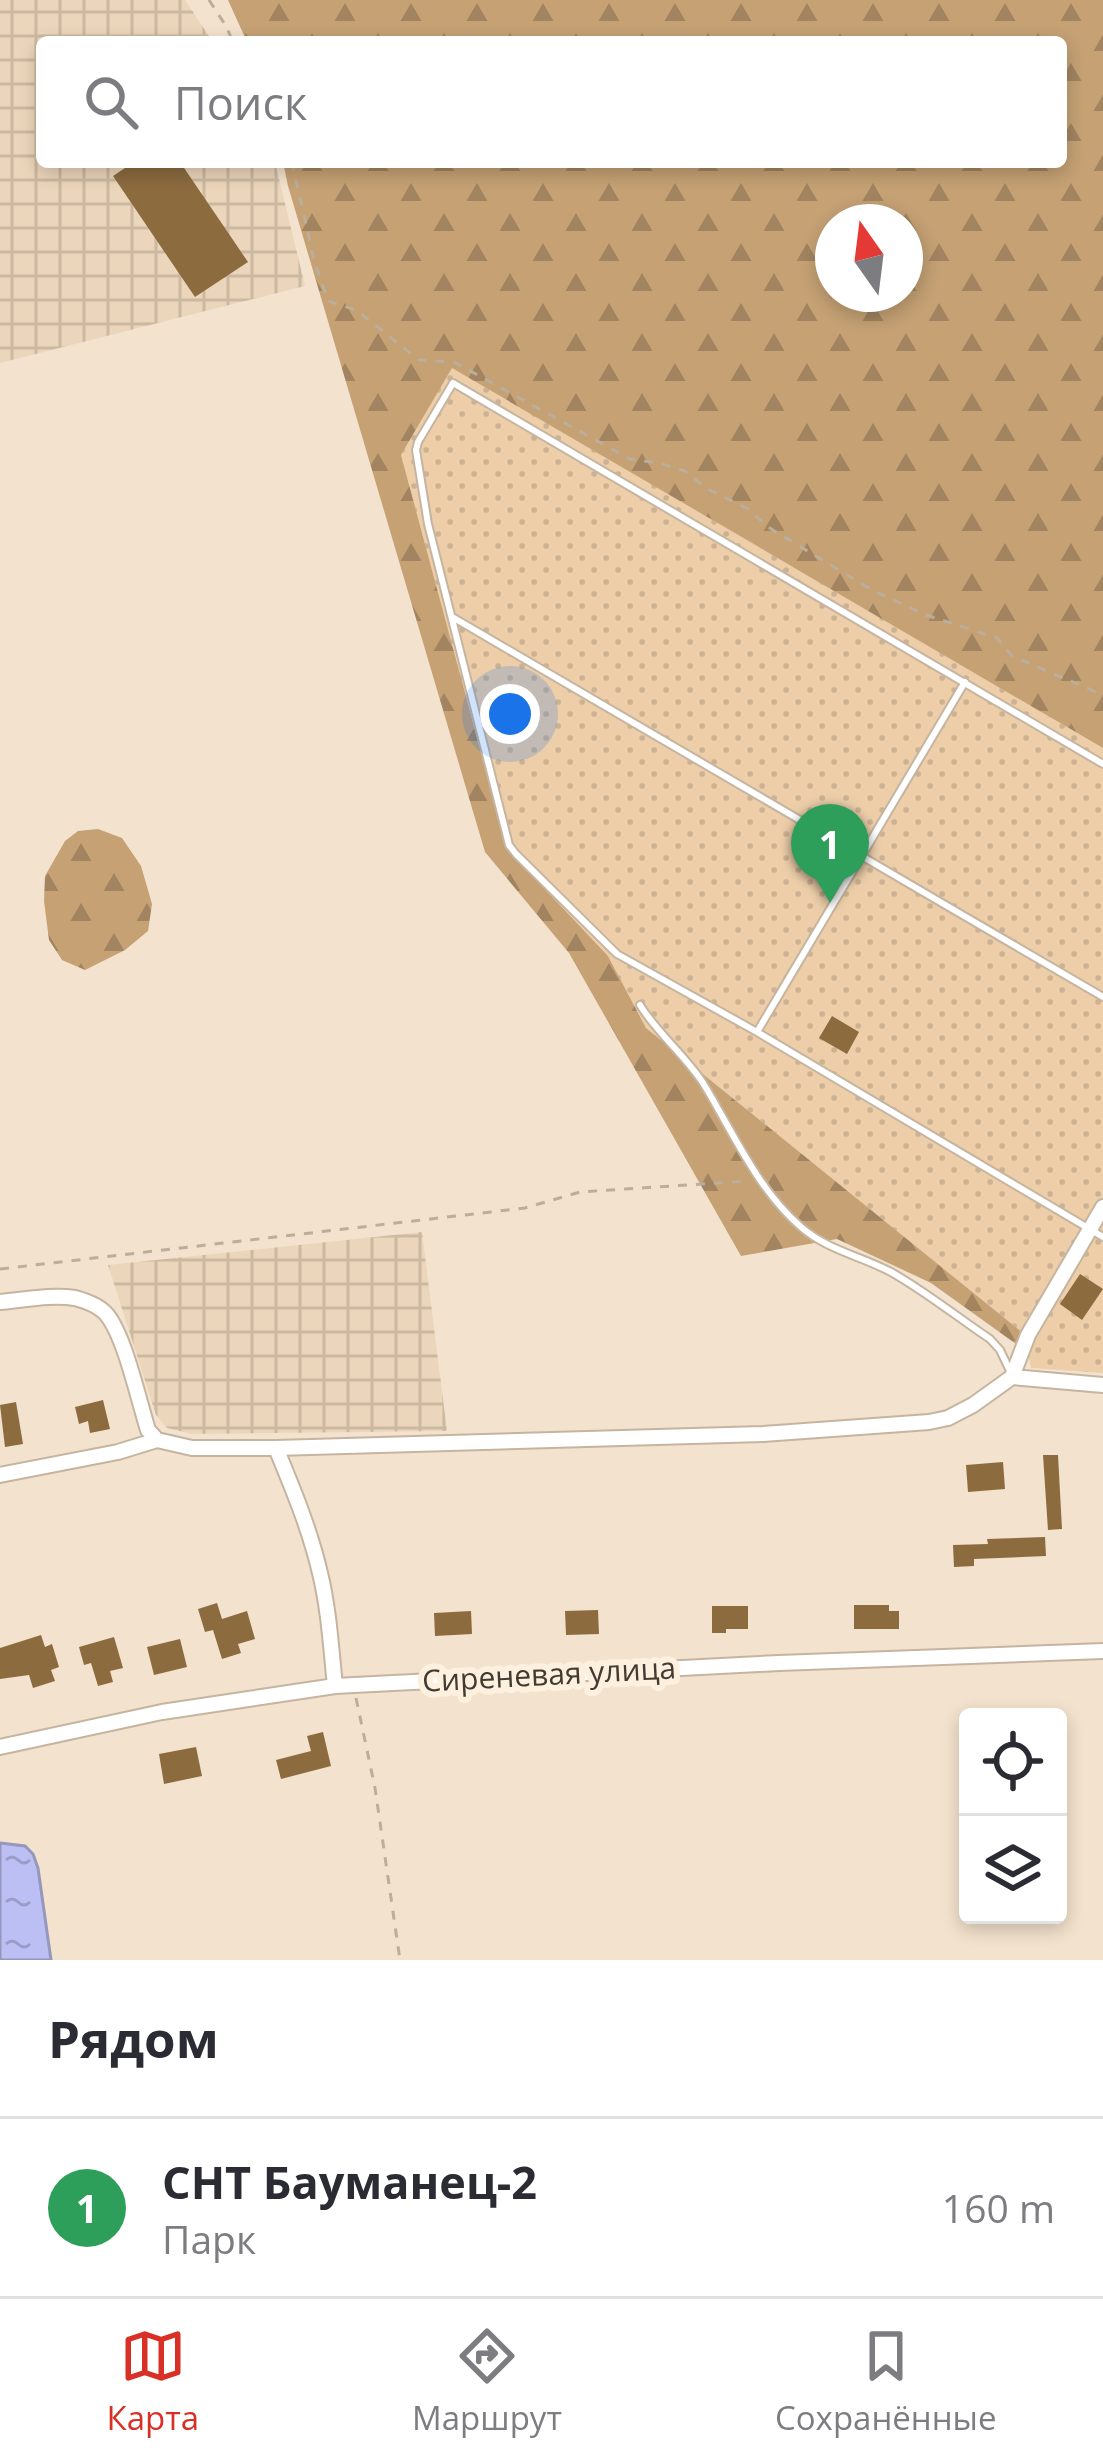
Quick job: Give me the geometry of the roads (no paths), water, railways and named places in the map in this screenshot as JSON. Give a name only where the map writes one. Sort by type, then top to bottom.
[{"type":"street","points":[[0,1475],[158,1440],[192,1448],[276,1448],[763,1434],[929,1423],[961,1412],[1012,1377],[1028,1335],[1096,1233],[1103,1207]]},
{"type":"street","points":[[0,1302],[58,1296],[79,1299],[108,1316],[148,1430],[158,1440]]},
{"type":"street","points":[[1012,1377],[1103,1385]]},
{"type":"street","points":[[276,1448],[320,1574],[335,1686]]},
{"type":"street","name":"Сиреневая улица","points":[[0,1747],[162,1712],[335,1686],[1103,1651]]},
{"type":"lane","points":[[1096,1233],[617,954],[509,845],[428,524],[418,442],[453,383],[1103,764]]},
{"type":"lane","points":[[454,618],[1103,997]]},
{"type":"lane","points":[[757,1033],[965,682]]},
{"type":"lane","points":[[640,1005],[704,1084],[745,1156],[801,1228],[838,1251],[890,1271],[990,1339],[1012,1377]]},
{"type":"water","points":[[0,1843],[25,1846],[33,1854],[51,1960],[0,1960]]},
{"type":"place","name":"СНТ Бауманец-2","points":[[830,903]]}]
